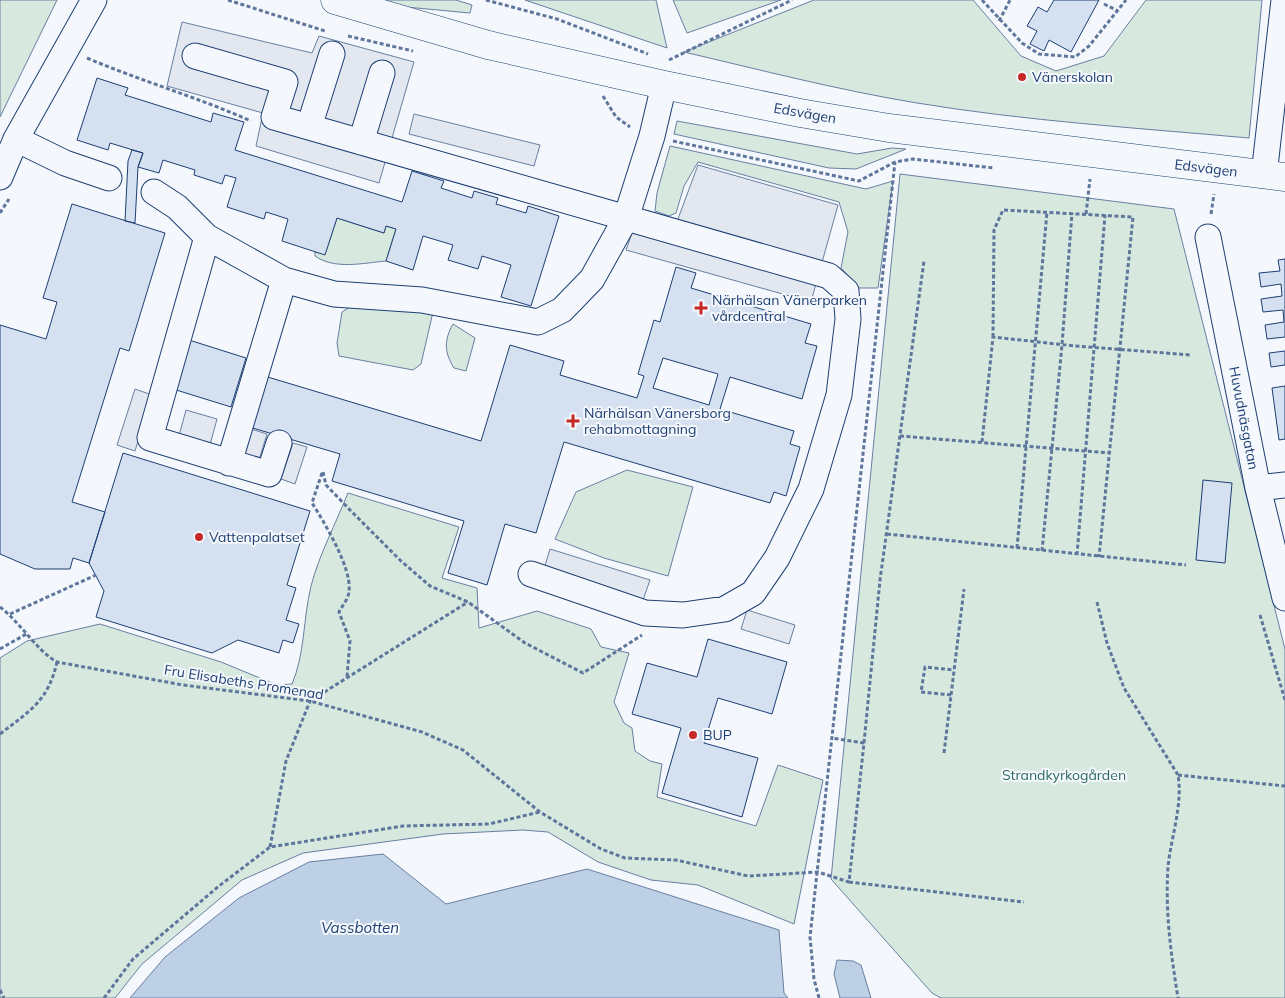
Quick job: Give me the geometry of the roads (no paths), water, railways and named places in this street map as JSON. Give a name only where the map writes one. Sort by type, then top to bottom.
[{"type":"main road","name":"Edsvägen","points":[[335,0],[488,45],[666,72],[889,128],[1274,176]]},
{"type":"street","points":[[0,177],[16,139],[65,48],[94,0]]},
{"type":"street","points":[[1274,176],[1284,0]]},
{"type":"street","points":[[308,127],[332,54]]},
{"type":"street","points":[[195,56],[284,82],[274,117],[829,276],[846,291],[848,320],[839,395],[811,489],[777,558],[753,593],[725,609],[673,614],[644,613],[531,574]]},
{"type":"street","points":[[154,192],[177,207],[206,237],[284,280],[334,294],[422,300],[538,322],[562,310],[592,279],[626,218],[652,136],[666,72]]},
{"type":"street","points":[[361,142],[382,73]]},
{"type":"street","points":[[16,139],[64,163],[109,178]]},
{"type":"street","points":[[206,237],[150,438],[269,474],[280,443]]},
{"type":"street","name":"Huvudnäsgatan","points":[[1208,237],[1258,488],[1285,598]]},
{"type":"street","points":[[229,463],[284,280]]},
{"type":"street","points":[[1258,488],[1285,485]]},
{"type":"water","name":"Vassbotten","points":[[383,854],[446,904],[587,869],[779,930],[784,993],[788,998],[130,998],[165,957],[239,898],[309,862]]},
{"type":"water","points":[[837,960],[853,961],[861,965],[871,998],[840,998],[834,974]]},
{"type":"place","name":"Vänerskolan","points":[[1022,77]]},
{"type":"place","name":"Närhälsan Vänerparken vårdcentral","points":[[701,308]]},
{"type":"place","name":"Närhälsan Vänersborg rehabmottagning","points":[[573,421]]},
{"type":"place","name":"Vattenpalatset","points":[[199,537]]},
{"type":"place","name":"BUP","points":[[693,735]]},
{"type":"park label","name":"Strandkyrkogården","points":[[1064,775]]}]
